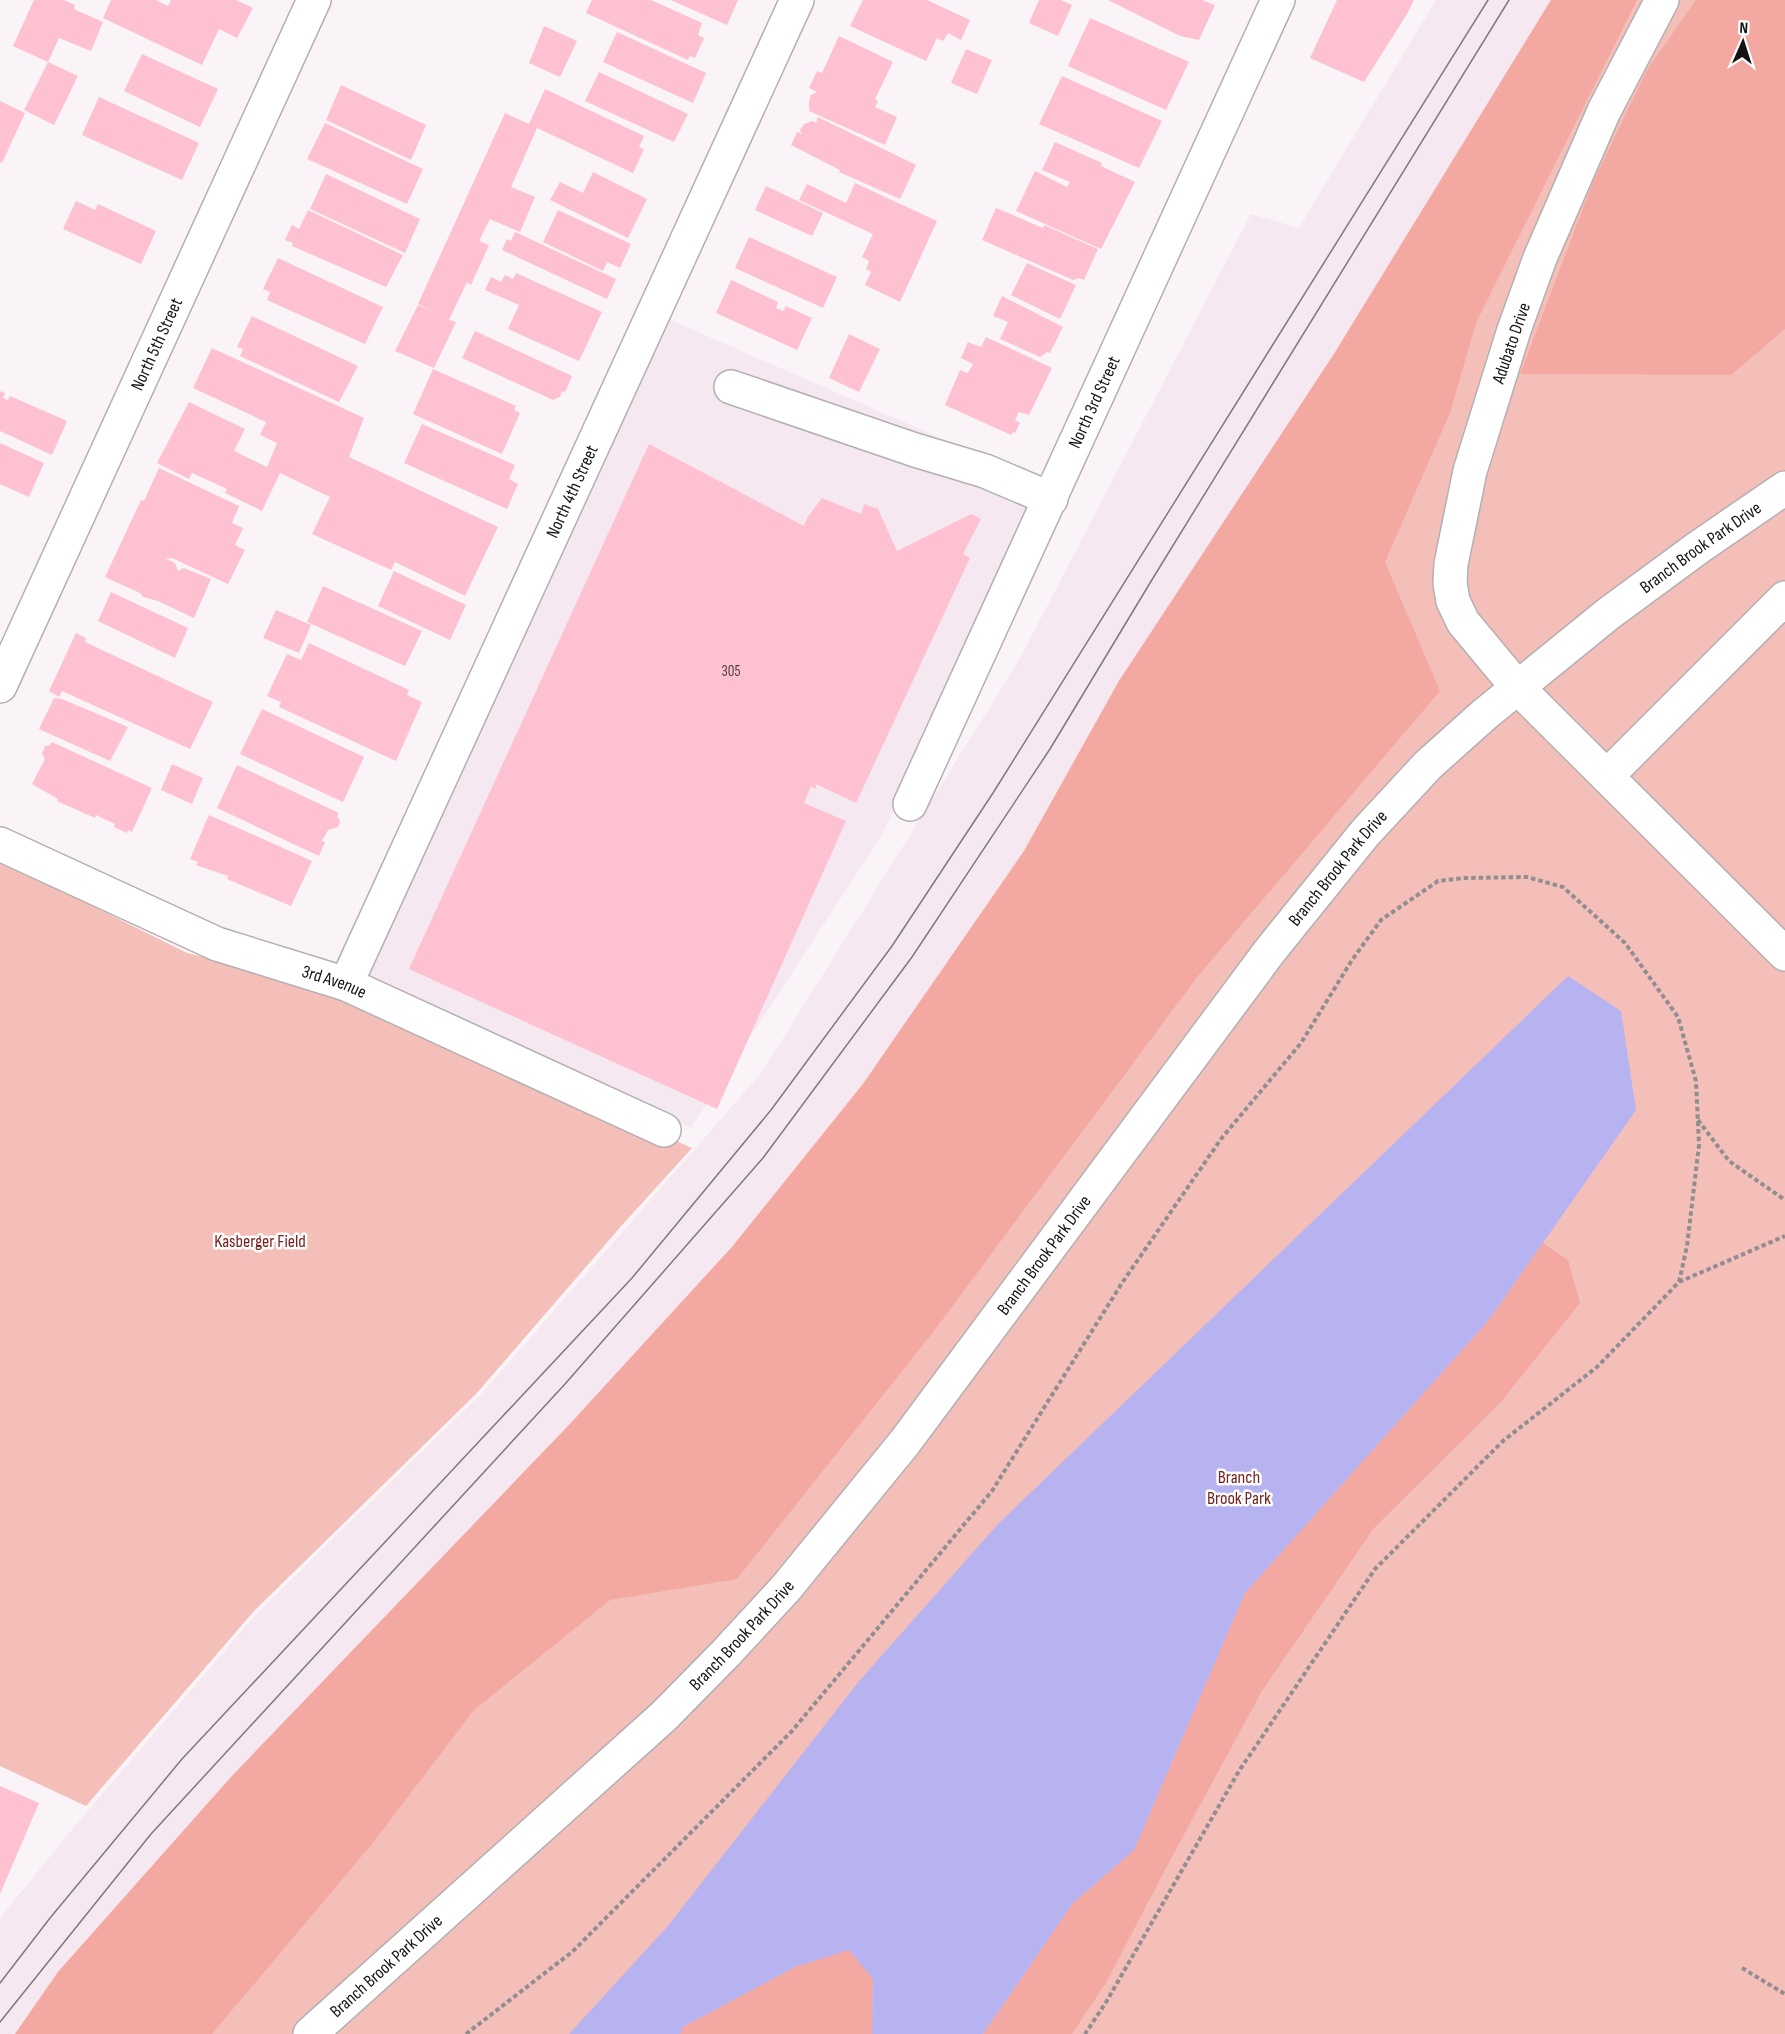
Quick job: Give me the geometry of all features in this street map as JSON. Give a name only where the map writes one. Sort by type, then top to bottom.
[{"type":"street","name":"North 5th Street","points":[[0,686],[314,0]]},
{"type":"street","name":"North 4th Street","points":[[346,984],[797,0]]},
{"type":"street","name":"North 3rd Street","points":[[910,804],[1278,0]]},
{"type":"street","name":"Adubato Drive","points":[[1662,0],[1604,111],[1540,258],[1481,433],[1461,508],[1450,583],[1453,601],[1463,621],[1518,687],[1785,954]]},
{"type":"street","points":[[731,387],[915,450],[985,471],[1051,499]]},
{"type":"street","name":"Branch Brook Park Drive","points":[[310,2034],[664,1716],[786,1588],[904,1442],[1269,952],[1365,832],[1428,765],[1457,737],[1652,581],[1785,489]]},
{"type":"street","points":[[1607,776],[1785,598]]},
{"type":"street","name":"3rd Avenue","points":[[0,844],[217,944],[346,984],[664,1130]]},
{"type":"path","points":[[466,2034],[572,1952],[784,1740],[992,1491],[1122,1283],[1221,1139],[1301,1043],[1352,960],[1381,920],[1438,881],[1464,878],[1527,877],[1563,887],[1625,943],[1678,1017],[1696,1082],[1699,1145],[1695,1192],[1679,1282]]},
{"type":"path","points":[[1698,1119],[1729,1161],[1785,1200]]},
{"type":"path","points":[[1085,2034],[1105,2004],[1239,1770],[1375,1569],[1503,1441],[1597,1367],[1679,1282],[1785,1236]]},
{"type":"path","points":[[1742,1968],[1785,1994]]},
{"type":"shaded area","points":[[1436,0],[1551,0],[1334,354],[1119,681],[1024,851],[863,1084],[732,1247],[569,1425],[232,1776],[58,1972],[15,2034],[0,2034],[0,1918],[69,1833],[257,1613],[483,1392],[762,1072],[1018,662],[1251,214],[1299,228]]},
{"type":"shaded area","points":[[1551,0],[1637,0],[1476,323],[1450,413],[1385,562],[1440,691],[1198,976],[934,1331],[737,1579],[610,1600],[474,1710],[372,1844],[212,2034],[15,2034],[58,1972],[232,1776],[569,1425],[732,1247],[863,1084],[1024,851],[1119,681],[1334,354]]},
{"type":"shaded area","points":[[1696,0],[1785,0],[1785,329],[1731,375],[1520,374],[1593,182],[1647,70]]},
{"type":"shaded area","points":[[666,318],[1055,488],[880,838],[691,1128],[352,972]]},
{"type":"shaded area","points":[[1568,976],[1621,1011],[1636,1110],[1488,1321],[1245,1593],[1134,1850],[1073,1903],[983,2034],[872,2034],[873,1979],[849,1950],[795,1967],[683,2027],[680,2034],[569,2034],[667,1927],[860,1680],[999,1523]]},
{"type":"shaded area","points":[[1543,1243],[1568,1260],[1580,1303],[1500,1403],[1374,1528],[1262,1691],[1106,1983],[1072,2034],[983,2034],[1073,1903],[1134,1850],[1245,1593],[1488,1321]]},
{"type":"shaded area","points":[[849,1950],[873,1979],[872,2034],[680,2034],[683,2027],[795,1967]]},
{"type":"green space","name":"Branch Brook Park","points":[[1551,0],[1785,0],[1785,2034],[15,2034],[58,1972],[232,1776],[569,1425],[732,1247],[863,1084],[1024,851],[1119,681],[1334,354]]},
{"type":"green space","name":"Kasberger Field","points":[[0,860],[187,953],[343,990],[367,1003],[692,1148],[476,1394],[254,1611],[86,1806],[0,1766]]},
{"type":"building","points":[[34,0],[64,0],[75,5],[74,9],[103,22],[91,51],[59,38],[48,62],[13,46]]},
{"type":"building","points":[[111,0],[156,0],[168,6],[171,0],[236,0],[253,8],[237,38],[219,29],[202,65],[103,18]]},
{"type":"building","points":[[592,0],[651,0],[702,23],[698,35],[704,38],[695,58],[690,56],[688,60],[586,13]]},
{"type":"building","points":[[671,0],[738,0],[727,25]]},
{"type":"building","points":[[863,0],[927,0],[970,20],[961,40],[948,33],[943,41],[937,38],[926,61],[850,26]]},
{"type":"building","points":[[1039,0],[1061,0],[1072,5],[1058,36],[1029,23]]},
{"type":"building","points":[[1108,0],[1202,0],[1215,5],[1199,40],[1180,36]]},
{"type":"building","points":[[1337,0],[1414,0],[1364,82],[1310,58]]},
{"type":"building","points":[[1090,18],[1189,62],[1166,110],[1068,66]]},
{"type":"building","points":[[544,26],[577,41],[560,77],[529,63]]},
{"type":"building","points":[[617,32],[706,73],[693,103],[603,62]]},
{"type":"building","points":[[839,36],[893,62],[875,99],[878,101],[875,107],[897,117],[885,145],[809,111],[811,95],[817,92],[809,88],[817,71],[822,73]]},
{"type":"building","points":[[966,49],[992,60],[977,94],[951,83]]},
{"type":"building","points":[[142,54],[218,89],[200,127],[124,91]]},
{"type":"building","points":[[48,62],[78,76],[54,125],[24,110]]},
{"type":"building","points":[[599,72],[688,114],[674,142],[585,101]]},
{"type":"building","points":[[1062,76],[1162,121],[1139,168],[1039,124]]},
{"type":"building","points":[[341,85],[426,125],[411,160],[326,120]]},
{"type":"building","points":[[545,89],[644,136],[639,147],[644,149],[633,173],[537,128],[511,187],[535,197],[520,232],[490,219],[479,241],[489,245],[471,285],[467,282],[449,320],[456,322],[434,368],[395,351],[418,305],[438,314],[418,304],[505,113],[529,124]]},
{"type":"building","points":[[99,97],[199,143],[182,180],[82,135]]},
{"type":"building","points":[[0,101],[25,113],[2,163],[0,162]]},
{"type":"building","points":[[818,117],[916,165],[900,199],[839,172],[840,170],[791,145],[797,132],[802,134],[800,130],[804,124],[812,121],[816,123]]},
{"type":"building","points":[[325,123],[423,169],[407,204],[307,159]]},
{"type":"building","points":[[1055,142],[1102,163],[1101,166],[1135,182],[1101,249],[1016,211],[1035,171],[1067,187],[1070,182],[1042,170]]},
{"type":"building","points":[[593,172],[647,199],[628,238],[550,200],[560,182],[583,193]]},
{"type":"building","points":[[326,174],[420,219],[405,253],[310,209]]},
{"type":"building","points":[[855,183],[937,221],[900,302],[865,285],[871,272],[866,269],[869,261],[862,257],[873,234],[799,200],[807,184],[846,203]]},
{"type":"building","points":[[766,186],[823,213],[812,236],[755,210]]},
{"type":"building","points":[[76,201],[95,210],[98,204],[156,231],[141,264],[63,229]]},
{"type":"building","points":[[996,208],[1043,228],[1044,225],[1098,249],[1084,280],[1079,278],[1073,280],[982,240]]},
{"type":"building","points":[[308,210],[403,255],[386,287],[292,246],[293,243],[285,240],[292,225],[299,229]]},
{"type":"building","points":[[558,210],[631,244],[620,268],[607,262],[603,271],[543,242]]},
{"type":"building","points":[[515,232],[616,279],[607,299],[502,250],[507,239],[511,241]]},
{"type":"building","points":[[749,237],[837,277],[823,308],[735,268]]},
{"type":"building","points":[[278,258],[383,307],[365,344],[267,300],[270,292],[263,289]]},
{"type":"building","points":[[1027,263],[1076,285],[1060,319],[1011,295]]},
{"type":"building","points":[[516,273],[602,312],[579,361],[508,329],[519,305],[485,290],[491,277],[501,282],[505,275],[513,279]]},
{"type":"building","points":[[731,280],[778,302],[776,308],[783,311],[786,306],[812,318],[797,350],[716,313]]},
{"type":"building","points":[[1002,296],[1063,327],[1050,353],[1047,352],[1040,357],[1000,339],[1008,322],[993,316]]},
{"type":"building","points":[[252,316],[358,366],[339,402],[240,356],[243,349],[237,347]]},
{"type":"building","points":[[475,331],[572,376],[565,392],[562,391],[560,397],[553,400],[462,358]]},
{"type":"building","points":[[849,334],[880,349],[859,392],[829,378]]},
{"type":"building","points":[[986,337],[1052,368],[1029,415],[1019,412],[1015,420],[1020,423],[1015,433],[1011,435],[945,405],[960,370],[968,373],[973,364],[961,358],[968,342],[981,347]]},
{"type":"building","points":[[212,348],[364,418],[349,457],[498,527],[465,596],[395,562],[391,570],[312,534],[330,497],[280,473],[262,511],[225,493],[227,489],[192,473],[189,479],[157,463],[189,402],[245,429],[234,451],[267,467],[277,443],[260,435],[266,422],[193,388]]},
{"type":"building","points":[[433,369],[516,406],[514,410],[520,413],[502,454],[413,414]]},
{"type":"building","points":[[0,391],[5,393],[3,398],[8,400],[10,396],[67,421],[52,455],[0,431]]},
{"type":"building","points":[[422,424],[515,465],[509,479],[518,484],[507,509],[404,463]]},
{"type":"building","points":[[0,443],[44,463],[29,497],[0,484]]},
{"type":"building","points":[[649,444],[804,526],[807,518],[822,498],[861,514],[864,504],[878,509],[897,551],[971,514],[981,519],[963,554],[970,558],[856,803],[816,784],[816,789],[811,786],[804,803],[846,821],[717,1109],[409,969]]},
{"type":"building","points":[[159,468],[239,506],[232,523],[243,528],[235,545],[245,550],[228,584],[172,558],[166,559],[175,563],[178,571],[184,568],[211,579],[194,618],[158,601],[143,597],[140,593],[105,577],[141,500],[144,501]]},
{"type":"building","points":[[394,571],[466,605],[450,640],[378,606]]},
{"type":"building","points":[[323,586],[422,631],[405,666],[307,622]]},
{"type":"building","points":[[111,592],[188,628],[175,658],[98,621]]},
{"type":"building","points":[[276,610],[311,625],[299,653],[263,638]]},
{"type":"building","points":[[76,633],[86,638],[85,642],[213,702],[190,749],[62,691],[59,697],[49,691]]},
{"type":"building","points":[[309,643],[409,690],[407,695],[422,702],[396,761],[279,707],[281,702],[267,696],[287,654],[301,660]]},
{"type":"building","points":[[54,698],[62,699],[128,727],[110,761],[39,729]]},
{"type":"building","points":[[262,709],[364,757],[343,802],[240,754]]},
{"type":"building","points":[[52,742],[152,788],[132,832],[128,830],[127,833],[96,815],[95,818],[57,801],[58,799],[32,784],[45,759],[42,754],[45,746]]},
{"type":"building","points":[[172,764],[203,778],[192,804],[161,790]]},
{"type":"building","points":[[237,765],[339,813],[338,827],[328,830],[322,841],[325,842],[319,856],[217,808]]},
{"type":"building","points":[[209,815],[312,861],[291,906],[227,879],[228,876],[196,865],[198,862],[190,859]]},
{"type":"building","points":[[0,1786],[39,1803],[0,1894]]},
{"type":"tram line","points":[[0,1983],[50,1918],[182,1759],[632,1278],[771,1110],[892,946],[993,793],[1488,0]]},
{"type":"tram line","points":[[0,2022],[151,1834],[565,1384],[763,1158],[912,957],[1050,749],[1509,0]]}]
